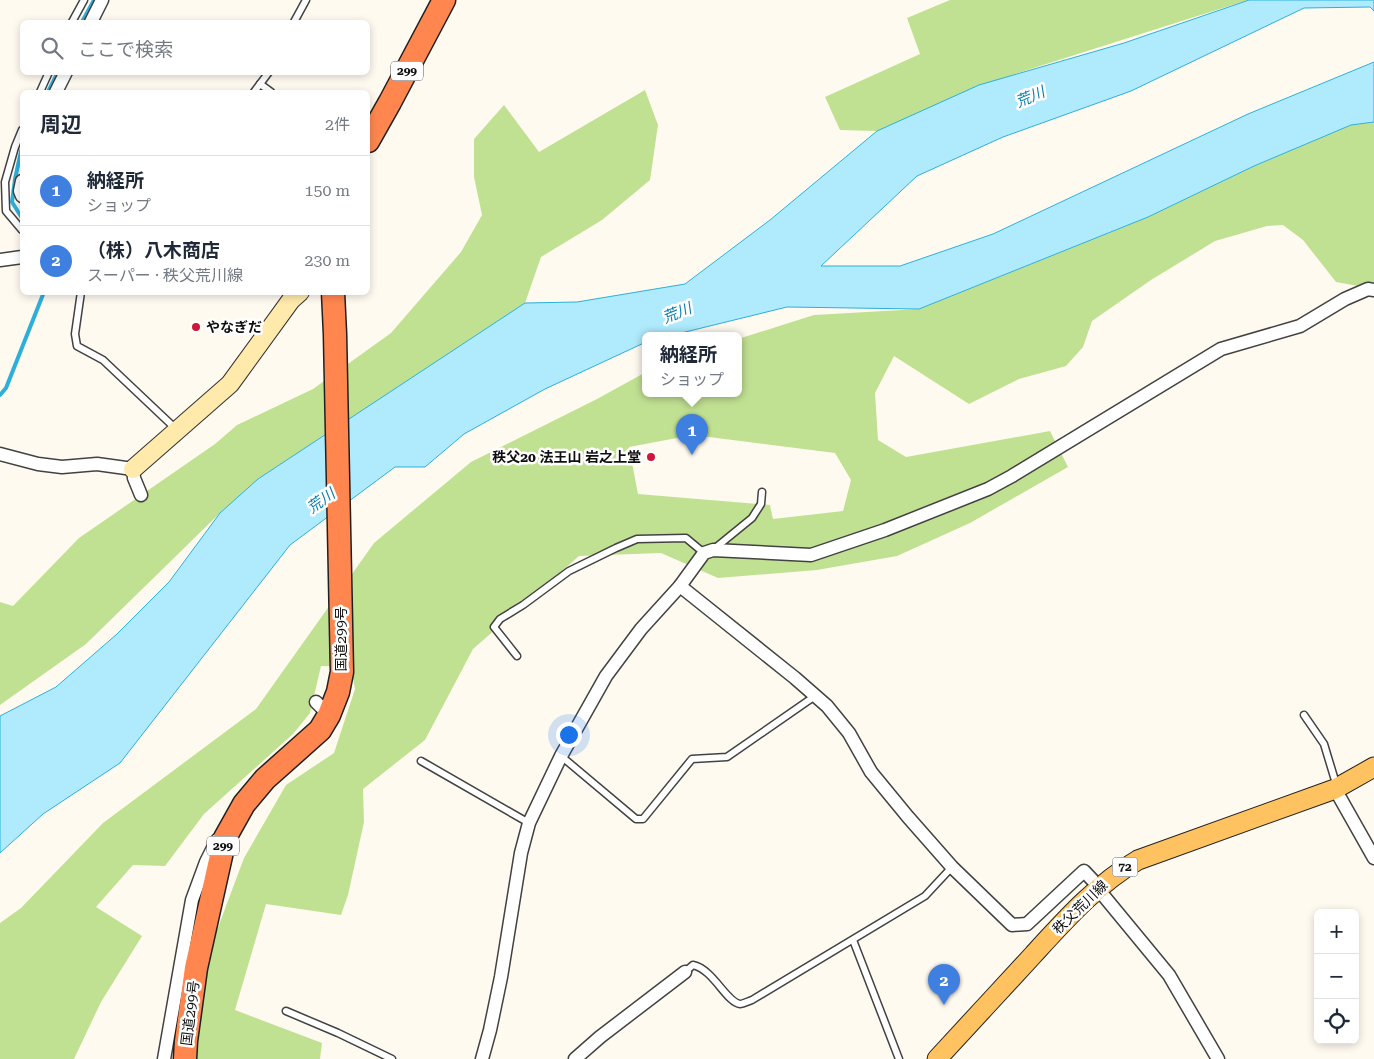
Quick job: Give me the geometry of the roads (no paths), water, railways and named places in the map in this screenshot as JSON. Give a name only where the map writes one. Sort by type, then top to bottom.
[{"type":"highway","name":"299","points":[[370,137],[443,1]]},
{"type":"highway","name":"国道299号","points":[[185,1059],[196,968],[223,846],[244,804],[265,779],[320,730],[322,709],[338,692],[342,672],[333,295]]},
{"type":"main road","name":"秩父荒川線","points":[[937,1059],[1050,937],[1117,872],[1138,860],[1336,789],[1374,767]]},
{"type":"street","points":[[92,20],[102,0]]},
{"type":"street","points":[[57,90],[64,75]]},
{"type":"street","points":[[0,260],[20,257]]},
{"type":"street","points":[[482,1059],[496,1003],[521,854],[529,823],[560,756],[606,676],[641,629],[680,586],[708,551],[811,555],[885,530],[988,489],[1221,349],[1300,326],[1345,299],[1368,289],[1374,290]]},
{"type":"street","points":[[0,454],[38,464],[62,467],[97,464],[133,469],[230,384],[291,300],[297,295]]},
{"type":"street","points":[[133,469],[134,478],[141,495]]},
{"type":"street","points":[[680,586],[827,706],[849,733],[871,772],[908,817],[952,866],[1012,925],[1027,924],[1084,871],[1100,887],[1103,895],[1169,975],[1218,1059]]},
{"type":"street","points":[[1336,789],[1374,858]]},
{"type":"street","points":[[164,1059],[192,900],[206,862],[221,830],[244,804]]},
{"type":"street","points":[[574,1059],[685,972]]},
{"type":"lane","points":[[73,20],[84,0]]},
{"type":"lane","points":[[295,20],[306,0]]},
{"type":"lane","points":[[41,90],[48,75]]},
{"type":"lane","points":[[256,90],[266,75]]},
{"type":"lane","points":[[260,84],[268,90]]},
{"type":"lane","points":[[20,135],[6,182],[6,211],[20,228]]},
{"type":"lane","points":[[81,295],[75,334],[77,346],[103,360],[177,430]]},
{"type":"lane","points":[[517,656],[494,627],[500,619],[523,605],[568,570],[637,539],[686,538],[708,551],[752,518],[761,504],[762,492]]},
{"type":"lane","points":[[560,756],[636,819],[643,819],[692,759],[726,757],[815,696]]},
{"type":"lane","points":[[1304,715],[1324,744],[1336,789]]},
{"type":"lane","points":[[421,761],[529,823]]},
{"type":"lane","points":[[685,972],[693,965],[698,966],[708,973],[733,1001],[740,1004],[752,1000],[925,896],[952,866]]},
{"type":"lane","points":[[853,940],[899,1059]]},
{"type":"lane","points":[[286,1011],[392,1059]]},
{"type":"water","name":"荒川","points":[[1249,0],[1374,0],[1374,11],[1370,7],[1304,8],[1131,91],[1003,137],[917,176],[821,266],[900,266],[993,234],[1248,114],[1374,62],[1374,122],[1351,125],[1254,166],[1148,217],[919,309],[787,307],[685,332],[642,332],[642,344],[545,389],[464,434],[425,467],[395,467],[290,545],[120,763],[43,814],[0,853],[0,716],[56,687],[117,634],[169,582],[220,513],[258,479],[525,303],[577,302],[685,284],[770,220],[877,131],[979,85],[1124,43]]},
{"type":"waterway","points":[[83,20],[94,0]]},
{"type":"waterway","points":[[49,90],[56,75]]},
{"type":"waterway","points":[[20,156],[12,202],[20,215]]},
{"type":"waterway","points":[[0,395],[6,388],[43,295]]},
{"type":"place","name":"やなぎだ","points":[[196,327]]},
{"type":"place","name":"納経所","points":[[692,455]]},
{"type":"place","name":"秩父20 法王山 岩之上堂","points":[[651,457]]},
{"type":"place","name":"（株）八木商店","points":[[944,1005]]}]
